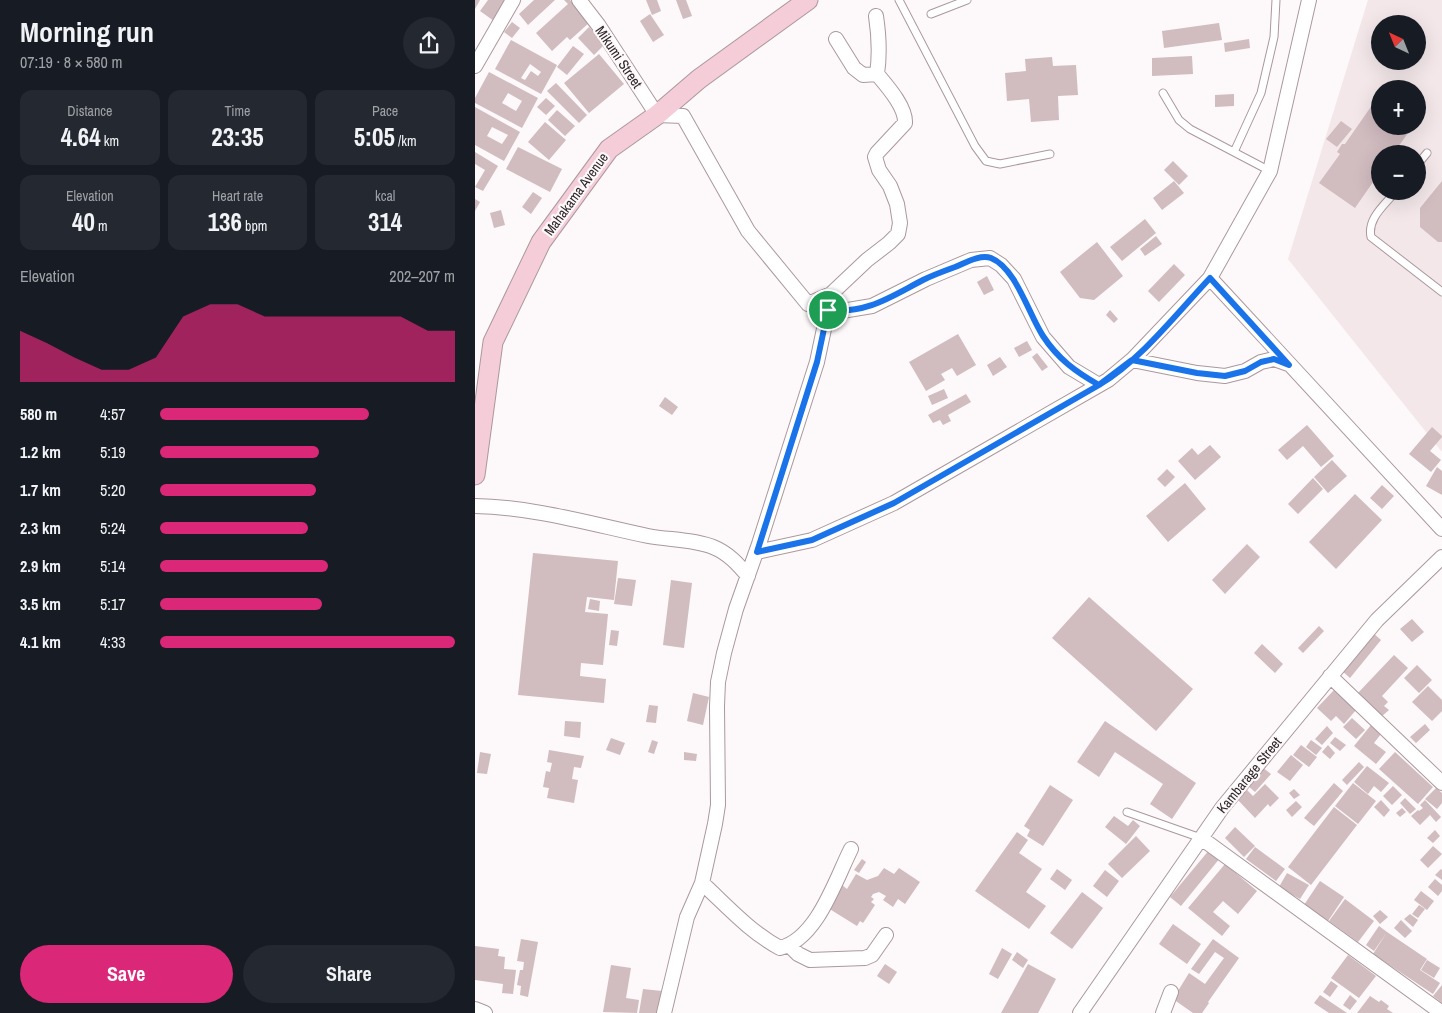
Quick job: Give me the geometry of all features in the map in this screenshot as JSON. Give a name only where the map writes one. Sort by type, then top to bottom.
[{"type":"street","points":[[475,66],[513,0]]},
{"type":"street","name":"Mikumi Street","points":[[579,0],[599,26],[657,115]]},
{"type":"street","name":"Mahakama Avenue","points":[[475,475],[493,342],[541,242],[609,149],[657,115],[699,79],[807,0]]},
{"type":"street","points":[[757,552],[812,540],[894,503],[1099,385],[1132,360],[1210,278],[1270,172],[1309,0]]},
{"type":"street","points":[[808,304],[831,294],[867,260],[889,243],[898,234],[900,228],[897,204],[890,186],[879,170],[875,157],[903,126],[906,120],[891,91],[877,74],[879,48],[876,16]]},
{"type":"street","points":[[836,39],[853,68],[863,75],[877,74]]},
{"type":"street","points":[[657,115],[683,116],[748,231],[808,304],[828,310],[842,311],[872,306],[926,279],[971,260],[990,258],[1001,265],[1014,279],[1043,336],[1069,367],[1099,385]]},
{"type":"street","points":[[1210,278],[1442,529]]},
{"type":"street","points":[[663,1013],[687,917],[702,882],[718,805],[718,682],[736,609],[757,552],[817,362],[828,310]]},
{"type":"street","points":[[1132,360],[1197,373],[1225,376],[1245,371],[1261,362],[1274,359],[1289,365]]},
{"type":"street","points":[[475,506],[500,506],[547,514],[651,537],[711,546],[727,554],[748,576]]},
{"type":"street","name":"Kambarage Street","points":[[1080,1013],[1222,808],[1377,620],[1439,564]]},
{"type":"street","points":[[1330,676],[1442,783]]},
{"type":"street","points":[[1201,838],[1442,1013]]},
{"type":"street","points":[[702,882],[736,915],[770,943],[780,948],[789,946],[805,934],[818,918],[851,849]]},
{"type":"street","points":[[789,946],[798,954],[810,960],[865,958],[872,955],[886,936]]},
{"type":"street","points":[[1163,1013],[1171,992]]},
{"type":"street","points":[[475,1009],[485,1013]]},
{"type":"lane","points":[[899,0],[975,146],[986,160],[1000,164],[1051,154]]},
{"type":"lane","points":[[931,14],[967,0]]},
{"type":"lane","points":[[1234,152],[1261,93],[1274,37],[1276,0]]},
{"type":"lane","points":[[1163,93],[1179,120],[1190,130],[1270,172]]},
{"type":"lane","points":[[1389,200],[1371,222],[1369,230],[1371,237],[1442,292]]},
{"type":"lane","points":[[1127,812],[1201,838]]},
{"type":"shaded area","points":[[1368,0],[1442,0],[1442,452],[1288,259]]},
{"type":"building","points":[[475,0],[480,0],[475,9]]},
{"type":"building","points":[[488,0],[507,0],[494,21],[480,11]]},
{"type":"building","points":[[534,0],[555,0],[528,25],[519,14]]},
{"type":"building","points":[[564,0],[570,0],[590,22],[570,40],[567,37],[552,51],[536,33],[568,4]]},
{"type":"building","points":[[646,0],[657,0],[661,11],[652,15]]},
{"type":"building","points":[[676,0],[686,0],[692,16],[683,19]]},
{"type":"building","points":[[650,14],[664,35],[653,42],[640,21]]},
{"type":"building","points":[[512,22],[520,28],[512,38],[504,32]]},
{"type":"building","points":[[1219,23],[1222,40],[1164,48],[1162,31]]},
{"type":"building","points":[[589,27],[605,44],[594,55],[578,38]]},
{"type":"building","points":[[1249,39],[1250,48],[1225,52],[1224,43]]},
{"type":"building","points":[[511,40],[557,65],[541,94],[495,69]],"holes":[[[530,64],[541,72],[538,76],[531,71],[525,80],[521,78]]]},
{"type":"building","points":[[573,46],[584,54],[567,75],[557,67]]},
{"type":"building","points":[[599,54],[624,84],[589,113],[564,83]]},
{"type":"building","points":[[1192,56],[1193,74],[1152,76],[1152,58]]},
{"type":"building","points":[[1052,57],[1053,66],[1076,65],[1078,95],[1058,96],[1059,120],[1031,122],[1029,99],[1007,101],[1005,73],[1026,71],[1025,59]]},
{"type":"building","points":[[489,72],[538,98],[522,128],[475,103],[475,98]],"holes":[[[508,93],[522,101],[516,111],[502,103]]]},
{"type":"building","points":[[556,83],[587,115],[579,123],[547,91]]},
{"type":"building","points":[[1234,94],[1234,106],[1215,107],[1215,95]]},
{"type":"building","points":[[546,98],[555,106],[546,115],[537,107]]},
{"type":"building","points":[[475,107],[520,132],[504,161],[475,145]],"holes":[[[492,127],[508,135],[502,144],[487,136]]]},
{"type":"building","points":[[1371,107],[1371,135],[1407,135],[1399,145],[1371,145],[1371,185],[1355,208],[1319,183],[1340,154],[1337,152],[1342,144],[1345,144]]},
{"type":"building","points":[[557,110],[575,126],[565,136],[548,120]]},
{"type":"building","points":[[1341,121],[1352,129],[1337,147],[1326,139]]},
{"type":"building","points":[[545,122],[566,140],[549,160],[528,142]]},
{"type":"building","points":[[518,147],[562,169],[550,192],[506,169]]},
{"type":"building","points":[[475,152],[498,166],[483,191],[475,187],[485,170],[475,164]]},
{"type":"building","points":[[1173,161],[1188,176],[1179,185],[1164,170]]},
{"type":"building","points":[[1174,181],[1184,193],[1162,210],[1153,198]]},
{"type":"building","points":[[1442,181],[1442,242],[1438,242],[1420,227],[1420,208]]},
{"type":"building","points":[[533,192],[542,198],[531,214],[522,207]]},
{"type":"building","points":[[475,199],[480,202],[475,211]]},
{"type":"building","points":[[501,210],[505,225],[494,228],[490,213]]},
{"type":"building","points":[[1145,219],[1156,233],[1122,261],[1110,247]]},
{"type":"building","points":[[1156,236],[1162,244],[1145,256],[1140,249]]},
{"type":"building","points":[[1097,242],[1123,276],[1094,300],[1080,298],[1060,272]]},
{"type":"building","points":[[1174,264],[1185,275],[1159,302],[1148,291]]},
{"type":"building","points":[[987,276],[994,290],[984,295],[977,282]]},
{"type":"building","points":[[1110,310],[1118,319],[1114,323],[1106,315]]},
{"type":"building","points":[[958,334],[976,365],[957,376],[952,368],[941,374],[945,380],[926,391],[909,362]]},
{"type":"building","points":[[1027,341],[1032,350],[1019,357],[1014,348]]},
{"type":"building","points":[[1037,353],[1048,367],[1042,371],[1032,357]]},
{"type":"building","points":[[1000,357],[1007,367],[993,376],[987,365]]},
{"type":"building","points":[[944,389],[948,398],[932,405],[928,396]]},
{"type":"building","points":[[966,394],[971,402],[948,415],[951,421],[943,425],[940,420],[933,423],[928,415]]},
{"type":"building","points":[[665,397],[678,407],[672,415],[659,406]]},
{"type":"building","points":[[1307,425],[1334,456],[1321,467],[1303,446],[1287,460],[1278,450]]},
{"type":"building","points":[[1432,427],[1442,437],[1430,451],[1441,460],[1431,472],[1409,454]]},
{"type":"building","points":[[1210,445],[1221,457],[1195,480],[1178,461],[1192,448],[1198,455]]},
{"type":"building","points":[[1332,460],[1347,476],[1328,493],[1314,477]]},
{"type":"building","points":[[1437,467],[1442,471],[1442,495],[1426,486]]},
{"type":"building","points":[[1167,469],[1175,477],[1165,487],[1157,479]]},
{"type":"building","points":[[1313,478],[1323,489],[1298,514],[1288,504]]},
{"type":"building","points":[[1185,483],[1206,509],[1168,542],[1146,516]]},
{"type":"building","points":[[1382,485],[1394,496],[1382,509],[1370,498]]},
{"type":"building","points":[[1355,494],[1382,520],[1336,569],[1309,542]]},
{"type":"building","points":[[1247,544],[1260,557],[1225,594],[1212,580]]},
{"type":"building","points":[[533,553],[618,561],[614,600],[587,597],[585,612],[608,614],[603,665],[581,663],[580,676],[606,679],[604,703],[518,695]]},
{"type":"building","points":[[618,578],[636,580],[632,606],[614,604]]},
{"type":"building","points":[[671,580],[692,583],[684,648],[663,645]]},
{"type":"building","points":[[1089,597],[1193,689],[1156,731],[1052,638]]},
{"type":"building","points":[[590,599],[600,601],[599,611],[588,609]]},
{"type":"building","points":[[1412,619],[1424,632],[1412,642],[1400,629]]},
{"type":"building","points":[[1319,626],[1324,631],[1303,653],[1298,648]]},
{"type":"building","points":[[611,630],[619,631],[617,646],[609,645]]},
{"type":"building","points":[[1372,632],[1381,640],[1350,678],[1341,670]]},
{"type":"building","points":[[1262,644],[1283,664],[1275,673],[1254,653]]},
{"type":"building","points":[[1394,655],[1408,668],[1382,696],[1388,702],[1384,706],[1389,710],[1381,717],[1357,694]]},
{"type":"building","points":[[1417,665],[1432,680],[1419,693],[1404,678]]},
{"type":"building","points":[[1428,686],[1442,700],[1442,711],[1432,721],[1412,702]]},
{"type":"building","points":[[1334,690],[1356,710],[1344,724],[1336,716],[1331,721],[1317,708]]},
{"type":"building","points":[[693,693],[709,697],[703,725],[687,721]]},
{"type":"building","points":[[649,705],[658,706],[656,723],[646,722]]},
{"type":"building","points":[[1352,718],[1365,730],[1356,739],[1343,727]]},
{"type":"building","points":[[565,721],[581,722],[580,738],[564,736]]},
{"type":"building","points":[[1105,721],[1196,783],[1172,819],[1150,804],[1163,784],[1115,752],[1099,777],[1077,762]]},
{"type":"building","points":[[1425,724],[1430,730],[1416,743],[1410,737]]},
{"type":"building","points":[[1371,725],[1381,734],[1374,743],[1386,752],[1376,764],[1354,746]]},
{"type":"building","points":[[1327,726],[1333,733],[1322,745],[1315,739]]},
{"type":"building","points":[[1335,737],[1346,745],[1340,751],[1330,743]]},
{"type":"building","points":[[611,738],[625,743],[620,755],[606,750]]},
{"type":"building","points":[[652,740],[658,742],[654,754],[648,752]]},
{"type":"building","points":[[1311,740],[1322,748],[1316,755],[1306,747]]},
{"type":"building","points":[[1301,745],[1317,757],[1309,767],[1293,755]]},
{"type":"building","points":[[1328,745],[1335,753],[1330,759],[1322,752]]},
{"type":"building","points":[[549,750],[584,756],[581,768],[574,767],[572,779],[578,780],[574,803],[547,798],[549,788],[543,787],[546,771],[550,772],[552,763],[547,762]]},
{"type":"building","points":[[480,752],[491,754],[487,774],[477,773]]},
{"type":"building","points":[[684,752],[697,754],[696,761],[684,760]]},
{"type":"building","points":[[1395,752],[1433,787],[1418,804],[1379,769]]},
{"type":"building","points":[[1291,755],[1303,765],[1290,781],[1277,772]]},
{"type":"building","points":[[1359,762],[1364,767],[1347,785],[1342,780]]},
{"type":"building","points":[[1367,766],[1389,783],[1381,792],[1374,786],[1368,794],[1354,782]]},
{"type":"building","points":[[1262,767],[1271,774],[1255,792],[1247,785]]},
{"type":"building","points":[[1334,783],[1343,791],[1314,826],[1304,818]]},
{"type":"building","points":[[1353,783],[1376,801],[1358,824],[1335,806]]},
{"type":"building","points":[[1265,784],[1279,798],[1270,807],[1268,804],[1255,818],[1237,799],[1247,790],[1253,796]]},
{"type":"building","points":[[1050,785],[1073,800],[1043,846],[1027,836],[1030,830],[1024,826]]},
{"type":"building","points":[[1393,786],[1402,795],[1392,805],[1383,796]]},
{"type":"building","points":[[1436,788],[1442,793],[1442,803],[1437,809],[1425,799]]},
{"type":"building","points":[[1294,789],[1300,795],[1294,799],[1289,793]]},
{"type":"building","points":[[1405,798],[1416,809],[1410,814],[1400,803]]},
{"type":"building","points":[[1381,800],[1390,810],[1384,817],[1374,807]]},
{"type":"building","points":[[1425,800],[1441,817],[1436,822],[1430,815],[1420,825],[1411,816],[1423,808],[1420,805]]},
{"type":"building","points":[[1296,801],[1302,807],[1292,817],[1286,810]]},
{"type":"building","points":[[1334,807],[1357,825],[1311,885],[1288,867]]},
{"type":"building","points":[[1402,808],[1406,812],[1400,817],[1396,813]]},
{"type":"building","points":[[1114,816],[1128,826],[1133,820],[1140,826],[1126,844],[1105,827]]},
{"type":"building","points":[[1235,827],[1255,846],[1244,857],[1225,838]]},
{"type":"building","points":[[1435,830],[1440,836],[1433,843],[1427,838]]},
{"type":"building","points":[[1017,832],[1028,840],[1019,853],[1042,869],[1026,892],[1046,906],[1029,929],[975,891]]},
{"type":"building","points":[[1136,836],[1150,851],[1122,878],[1108,864]]},
{"type":"building","points":[[1433,846],[1442,854],[1428,868],[1420,860]]},
{"type":"building","points":[[1255,847],[1285,869],[1276,881],[1246,859]]},
{"type":"building","points":[[1210,849],[1220,858],[1181,906],[1170,897]]},
{"type":"building","points":[[862,859],[866,862],[859,873],[854,870]]},
{"type":"building","points":[[1225,864],[1257,891],[1238,914],[1223,901],[1213,912],[1230,926],[1222,936],[1188,908]]},
{"type":"building","points":[[884,868],[894,874],[899,868],[920,882],[905,904],[898,899],[893,907],[883,900],[886,896],[879,892],[873,894],[871,897],[874,899],[871,902],[875,905],[863,923],[860,921],[857,926],[828,908],[842,885],[847,889],[856,874],[867,880],[878,876]]},
{"type":"building","points":[[1057,869],[1072,880],[1065,890],[1050,879]]},
{"type":"building","points":[[1105,870],[1119,881],[1107,897],[1093,886]]},
{"type":"building","points":[[1442,870],[1442,880],[1435,875]]},
{"type":"building","points":[[1287,873],[1309,885],[1300,899],[1279,887]]},
{"type":"building","points":[[1435,879],[1442,885],[1442,891],[1438,896],[1428,887]]},
{"type":"building","points":[[1320,881],[1344,897],[1328,921],[1304,905]]},
{"type":"building","points":[[1421,891],[1434,901],[1427,910],[1414,900]]},
{"type":"building","points":[[1082,892],[1103,908],[1072,949],[1050,933]]},
{"type":"building","points":[[1345,899],[1374,921],[1358,942],[1329,921]]},
{"type":"building","points":[[1419,905],[1425,909],[1418,918],[1412,914]]},
{"type":"building","points":[[1380,910],[1388,917],[1380,924],[1373,916]]},
{"type":"building","points":[[1410,914],[1418,920],[1413,927],[1404,919]]},
{"type":"building","points":[[1401,920],[1412,931],[1405,938],[1394,928]]},
{"type":"building","points":[[1173,924],[1201,944],[1187,964],[1159,944]]},
{"type":"building","points":[[1379,926],[1387,932],[1374,951],[1366,945]]},
{"type":"building","points":[[1387,932],[1427,959],[1420,970],[1440,983],[1433,994],[1373,954]]},
{"type":"building","points":[[521,939],[538,942],[528,997],[520,995],[521,986],[517,985],[524,962],[517,961]]},
{"type":"building","points":[[1213,939],[1239,958],[1202,1013],[1193,1013],[1173,999],[1189,973],[1205,984],[1224,958],[1215,952],[1199,974],[1191,969]]},
{"type":"building","points":[[475,946],[499,949],[498,956],[505,957],[504,969],[516,970],[513,994],[502,993],[503,984],[475,980]]},
{"type":"building","points":[[1002,948],[1012,954],[998,979],[989,974]]},
{"type":"building","points":[[1017,952],[1028,960],[1023,968],[1012,960]]},
{"type":"building","points":[[1348,955],[1376,976],[1359,998],[1331,978]]},
{"type":"building","points":[[1427,960],[1440,968],[1434,978],[1421,970]]},
{"type":"building","points":[[885,964],[897,972],[889,984],[877,976]]},
{"type":"building","points":[[1028,964],[1056,979],[1038,1013],[1001,1013]]},
{"type":"building","points":[[611,965],[631,968],[626,998],[639,1000],[637,1013],[603,1012]]},
{"type":"building","points":[[1331,981],[1338,986],[1330,997],[1323,992]]},
{"type":"building","points":[[1442,985],[1442,1003],[1433,996]]},
{"type":"building","points":[[643,989],[662,991],[659,1013],[639,1013]]},
{"type":"building","points":[[1320,995],[1347,1013],[1329,1013],[1314,1003]]},
{"type":"building","points":[[1350,995],[1357,1001],[1350,1010],[1343,1005]]},
{"type":"building","points":[[1370,996],[1379,1002],[1381,1000],[1389,1006],[1387,1009],[1393,1013],[1357,1013]]},
{"type":"route","points":[[828,310],[817,362],[757,552],[812,540],[894,503],[1108,380],[1132,360],[1197,373],[1225,376],[1245,371],[1261,362],[1274,359],[1289,365],[1210,278],[1132,360],[1099,385],[1069,367],[1043,336],[1014,279],[1001,265],[990,258],[971,260],[926,279],[872,306],[842,311],[828,310]]}]
